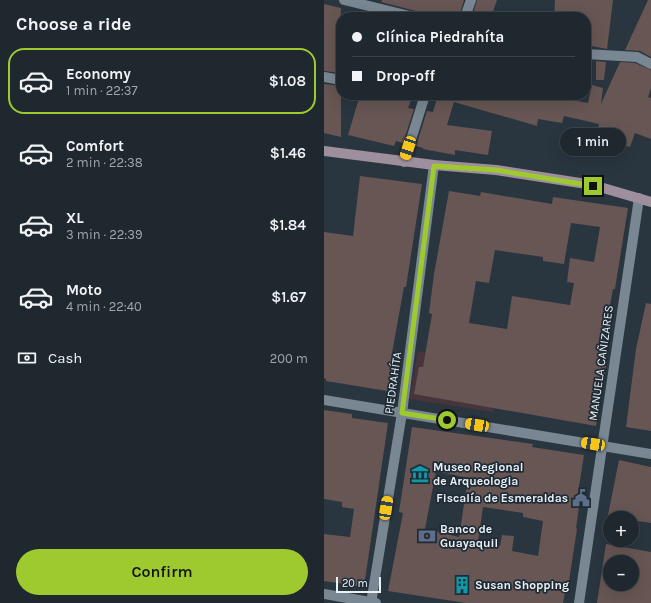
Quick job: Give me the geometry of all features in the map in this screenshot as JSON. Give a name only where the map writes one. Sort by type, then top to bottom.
[{"type":"main road","points":[[324,151],[434,166],[496,170],[593,186],[651,202]]},
{"type":"street","points":[[344,0],[393,12]]},
{"type":"street","points":[[467,12],[471,0]]},
{"type":"street","points":[[591,54],[637,57],[651,64]]},
{"type":"street","points":[[324,77],[336,79]]},
{"type":"street","points":[[404,162],[423,100]]},
{"type":"street","name":"PIEDRAHÍTA","points":[[372,603],[402,413],[434,166]]},
{"type":"street","name":"MANUELA CAÑIZARES","points":[[579,603],[639,198]]},
{"type":"street","points":[[324,400],[651,454]]},
{"type":"street","points":[[324,594],[372,603]]},
{"type":"shaded area","points":[[418,351],[502,365],[493,412],[409,399]]},
{"type":"building","points":[[382,0],[464,0],[460,12],[417,12],[381,2]]},
{"type":"building","points":[[477,0],[497,0],[493,12],[473,12]]},
{"type":"building","points":[[555,0],[613,0],[607,49],[591,46],[591,12],[554,12]]},
{"type":"building","points":[[648,0],[651,0],[651,57],[640,51],[625,50]]},
{"type":"building","points":[[324,4],[341,8],[341,12],[336,12],[336,72],[324,71]]},
{"type":"building","points":[[596,61],[606,62],[604,80],[596,80]]},
{"type":"building","points":[[620,62],[635,63],[651,70],[651,88],[648,97],[651,98],[651,139],[635,133],[630,147],[615,143],[616,134],[598,130],[599,124],[564,116],[562,123],[538,119],[537,126],[454,102],[447,125],[492,131],[488,155],[455,150],[455,155],[423,149],[416,146],[427,111],[433,112],[437,100],[572,100],[588,103],[589,100],[591,100],[592,85],[603,88],[601,104]]},
{"type":"building","points":[[324,84],[336,85],[336,100],[341,100],[341,137],[324,133]]},
{"type":"building","points":[[358,100],[411,100],[408,108],[414,109],[403,143],[396,141],[394,146],[348,135]]},
{"type":"building","points":[[360,176],[422,184],[406,287],[404,287],[392,353],[396,353],[387,391],[326,381],[324,378],[324,232],[353,236]]},
{"type":"building","points":[[449,191],[480,196],[481,192],[552,204],[553,197],[628,208],[615,289],[613,289],[599,365],[606,366],[596,426],[414,394],[419,367],[423,367],[432,314],[429,313],[434,274]],"holes":[[[571,223],[600,227],[594,262],[570,258],[567,282],[574,283],[570,305],[512,296],[507,329],[469,323],[476,281],[489,283],[495,250],[543,257],[543,261],[564,264]]]},
{"type":"building","points":[[646,303],[651,304],[651,431],[626,427],[636,349]]},
{"type":"building","points":[[324,410],[352,414],[352,418],[388,423],[364,587],[324,581],[324,534],[350,537],[354,509],[342,507],[342,502],[324,499]]},
{"type":"building","points":[[412,427],[533,444],[532,447],[584,455],[576,506],[579,507],[577,529],[568,588],[566,588],[563,603],[466,603],[388,591],[403,513],[399,512]],"holes":[[[436,471],[468,478],[459,537],[425,529]],[[483,507],[523,513],[523,517],[543,521],[538,556],[512,551],[514,536],[502,535],[500,546],[478,542]]]},
{"type":"building","points":[[619,460],[651,467],[651,523],[639,521],[639,511],[609,511]]},
{"type":"building","points":[[606,547],[623,547],[651,552],[651,603],[597,603],[603,564],[603,591],[639,591],[639,555],[604,555]]},
{"type":"place","name":"Museo Regional de Arqueologia","points":[[420,474]]},
{"type":"place","name":"Fiscalía de Esmeraldas","points":[[581,498]]},
{"type":"place","name":"Banco de Guayaquil","points":[[427,536]]},
{"type":"place","name":"Susan Shopping","points":[[462,585]]},
{"type":"route","points":[[447,420],[402,413],[434,166],[496,170],[593,186]]}]
